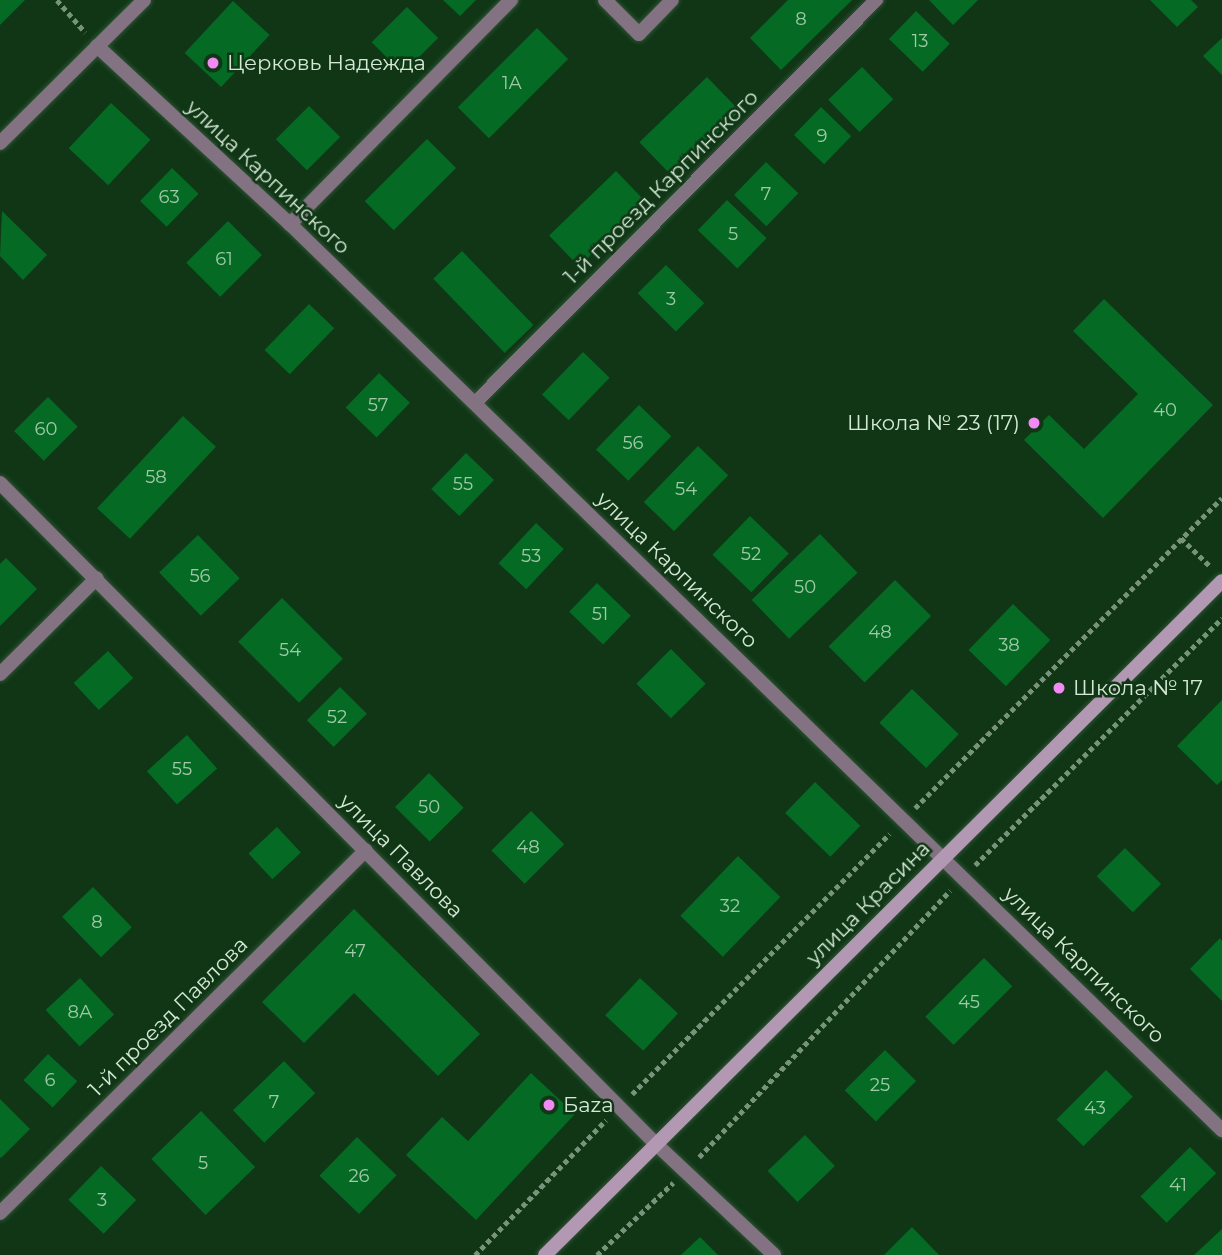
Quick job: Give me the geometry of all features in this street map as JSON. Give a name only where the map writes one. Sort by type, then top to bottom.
[{"type":"main road","name":"улица Красина","points":[[545,1255],[1222,579]]},
{"type":"street","points":[[1,141],[144,0]]},
{"type":"street","points":[[290,224],[511,0]]},
{"type":"street","points":[[605,0],[639,34],[672,0]]},
{"type":"street","name":"1-й проезд Карпинского","points":[[475,403],[876,0]]},
{"type":"street","name":"улица Карпинского","points":[[97,46],[290,224],[1222,1130]]},
{"type":"street","name":"улица Павлова","points":[[0,483],[656,1144],[687,1170],[774,1255]]},
{"type":"street","points":[[0,674],[97,578]]},
{"type":"street","name":"1-й проезд Павлова","points":[[0,1213],[366,850]]},
{"type":"path","points":[[57,0],[97,46]]},
{"type":"path","points":[[475,1255],[1222,498]]},
{"type":"path","points":[[1181,538],[1222,579]]},
{"type":"path","points":[[597,1255],[687,1170],[964,877],[1222,618]]},
{"type":"building","points":[[0,0],[25,0],[0,25]]},
{"type":"building","points":[[443,0],[476,0],[460,16]]},
{"type":"building","points":[[788,0],[852,0],[781,70],[750,38]]},
{"type":"building","points":[[929,0],[978,0],[953,25]]},
{"type":"building","points":[[1150,0],[1191,0],[1198,7],[1177,27]]},
{"type":"building","points":[[233,1],[270,35],[221,87],[185,53]]},
{"type":"building","points":[[407,7],[438,38],[403,73],[372,42]]},
{"type":"building","points":[[916,11],[950,44],[923,72],[889,39]]},
{"type":"building","points":[[537,28],[568,59],[489,138],[458,107]]},
{"type":"building","points":[[1222,38],[1222,75],[1203,56]]},
{"type":"building","points":[[862,67],[893,99],[859,132],[828,100]]},
{"type":"building","points":[[707,77],[740,111],[672,176],[639,142]]},
{"type":"building","points":[[111,103],[150,140],[108,185],[69,148]]},
{"type":"building","points":[[309,106],[340,137],[307,170],[276,139]]},
{"type":"building","points":[[821,107],[851,136],[824,164],[794,135]]},
{"type":"building","points":[[427,139],[456,168],[394,230],[365,201]]},
{"type":"building","points":[[766,162],[798,193],[766,226],[734,195]]},
{"type":"building","points":[[172,168],[199,194],[167,227],[140,201]]},
{"type":"building","points":[[616,171],[646,202],[579,267],[549,236]]},
{"type":"building","points":[[727,200],[767,238],[737,268],[698,230]]},
{"type":"building","points":[[2,211],[47,255],[23,280],[0,256]]},
{"type":"building","points":[[228,221],[262,255],[220,297],[186,263]]},
{"type":"building","points":[[462,251],[534,325],[505,353],[433,279]]},
{"type":"building","points":[[666,265],[704,303],[676,331],[638,293]]},
{"type":"building","points":[[1104,299],[1213,405],[1103,518],[1024,440],[1049,415],[1084,449],[1138,394],[1073,331]]},
{"type":"building","points":[[309,304],[334,328],[290,374],[265,350]]},
{"type":"building","points":[[583,352],[610,378],[569,420],[542,394]]},
{"type":"building","points":[[379,373],[410,403],[377,437],[346,408]]},
{"type":"building","points":[[48,397],[78,427],[44,461],[14,431]]},
{"type":"building","points":[[639,405],[671,436],[628,481],[596,450]]},
{"type":"building","points":[[183,416],[216,447],[130,539],[97,508]]},
{"type":"building","points":[[698,446],[728,475],[674,531],[644,502]]},
{"type":"building","points":[[466,453],[494,480],[459,516],[431,489]]},
{"type":"building","points":[[750,516],[789,554],[751,592],[712,555]]},
{"type":"building","points":[[536,523],[564,549],[526,589],[498,563]]},
{"type":"building","points":[[820,534],[858,573],[789,639],[752,600]]},
{"type":"building","points":[[198,535],[240,578],[201,616],[159,573]]},
{"type":"building","points":[[6,558],[37,589],[0,626],[0,564]]},
{"type":"building","points":[[895,580],[931,616],[865,683],[829,646]]},
{"type":"building","points":[[597,583],[631,616],[603,644],[569,612]]},
{"type":"building","points":[[282,598],[343,659],[299,703],[238,642]]},
{"type":"building","points":[[1013,604],[1050,640],[1006,686],[969,650]]},
{"type":"building","points":[[671,649],[706,684],[671,718],[636,684]]},
{"type":"building","points":[[108,651],[133,678],[99,710],[74,683]]},
{"type":"building","points":[[340,687],[367,714],[334,747],[307,720]]},
{"type":"building","points":[[912,689],[959,734],[926,768],[879,723]]},
{"type":"building","points":[[1222,700],[1222,780],[1217,785],[1177,746]]},
{"type":"building","points":[[187,735],[217,768],[177,805],[147,771]]},
{"type":"building","points":[[429,773],[464,808],[430,842],[395,807]]},
{"type":"building","points":[[815,782],[860,826],[830,857],[785,813]]},
{"type":"building","points":[[531,811],[564,844],[525,884],[491,851]]},
{"type":"building","points":[[277,827],[301,853],[272,879],[248,854]]},
{"type":"building","points":[[1125,848],[1161,884],[1133,912],[1097,876]]},
{"type":"building","points":[[738,856],[780,897],[723,957],[680,916]]},
{"type":"building","points":[[93,887],[132,927],[101,957],[62,917]]},
{"type":"building","points":[[354,909],[480,1034],[438,1076],[354,993],[304,1043],[262,1002]]},
{"type":"building","points":[[1220,938],[1222,941],[1222,1001],[1190,969]]},
{"type":"building","points":[[984,958],[1012,986],[954,1045],[925,1017]]},
{"type":"building","points":[[80,978],[114,1015],[80,1047],[46,1010]]},
{"type":"building","points":[[640,978],[678,1013],[643,1051],[605,1015]]},
{"type":"building","points":[[885,1050],[916,1081],[876,1121],[845,1090]]},
{"type":"building","points":[[48,1054],[77,1081],[53,1108],[23,1080]]},
{"type":"building","points":[[284,1061],[315,1093],[264,1143],[233,1110]]},
{"type":"building","points":[[1106,1070],[1133,1097],[1083,1146],[1057,1119]]},
{"type":"building","points":[[531,1073],[575,1114],[476,1220],[406,1155],[442,1117],[468,1141]]},
{"type":"building","points":[[0,1099],[30,1129],[1,1158],[0,1157]]},
{"type":"building","points":[[201,1111],[255,1167],[206,1215],[151,1159]]},
{"type":"building","points":[[805,1135],[835,1166],[797,1202],[768,1171]]},
{"type":"building","points":[[357,1137],[397,1175],[359,1214],[319,1176]]},
{"type":"building","points":[[1190,1147],[1216,1173],[1167,1223],[1141,1196]]},
{"type":"building","points":[[101,1166],[136,1200],[104,1234],[68,1200]]},
{"type":"building","points":[[912,1227],[939,1255],[884,1255]]},
{"type":"building","points":[[1222,1229],[1222,1255],[1194,1255]]},
{"type":"building","points":[[700,1237],[718,1255],[681,1255]]},
{"type":"place","name":"Церковь Надежда","points":[[213,63]]},
{"type":"place","name":"Школа № 23 (17)","points":[[1034,423]]},
{"type":"place","name":"Школа № 17","points":[[1059,688]]},
{"type":"place","name":"Баza","points":[[549,1105]]}]
